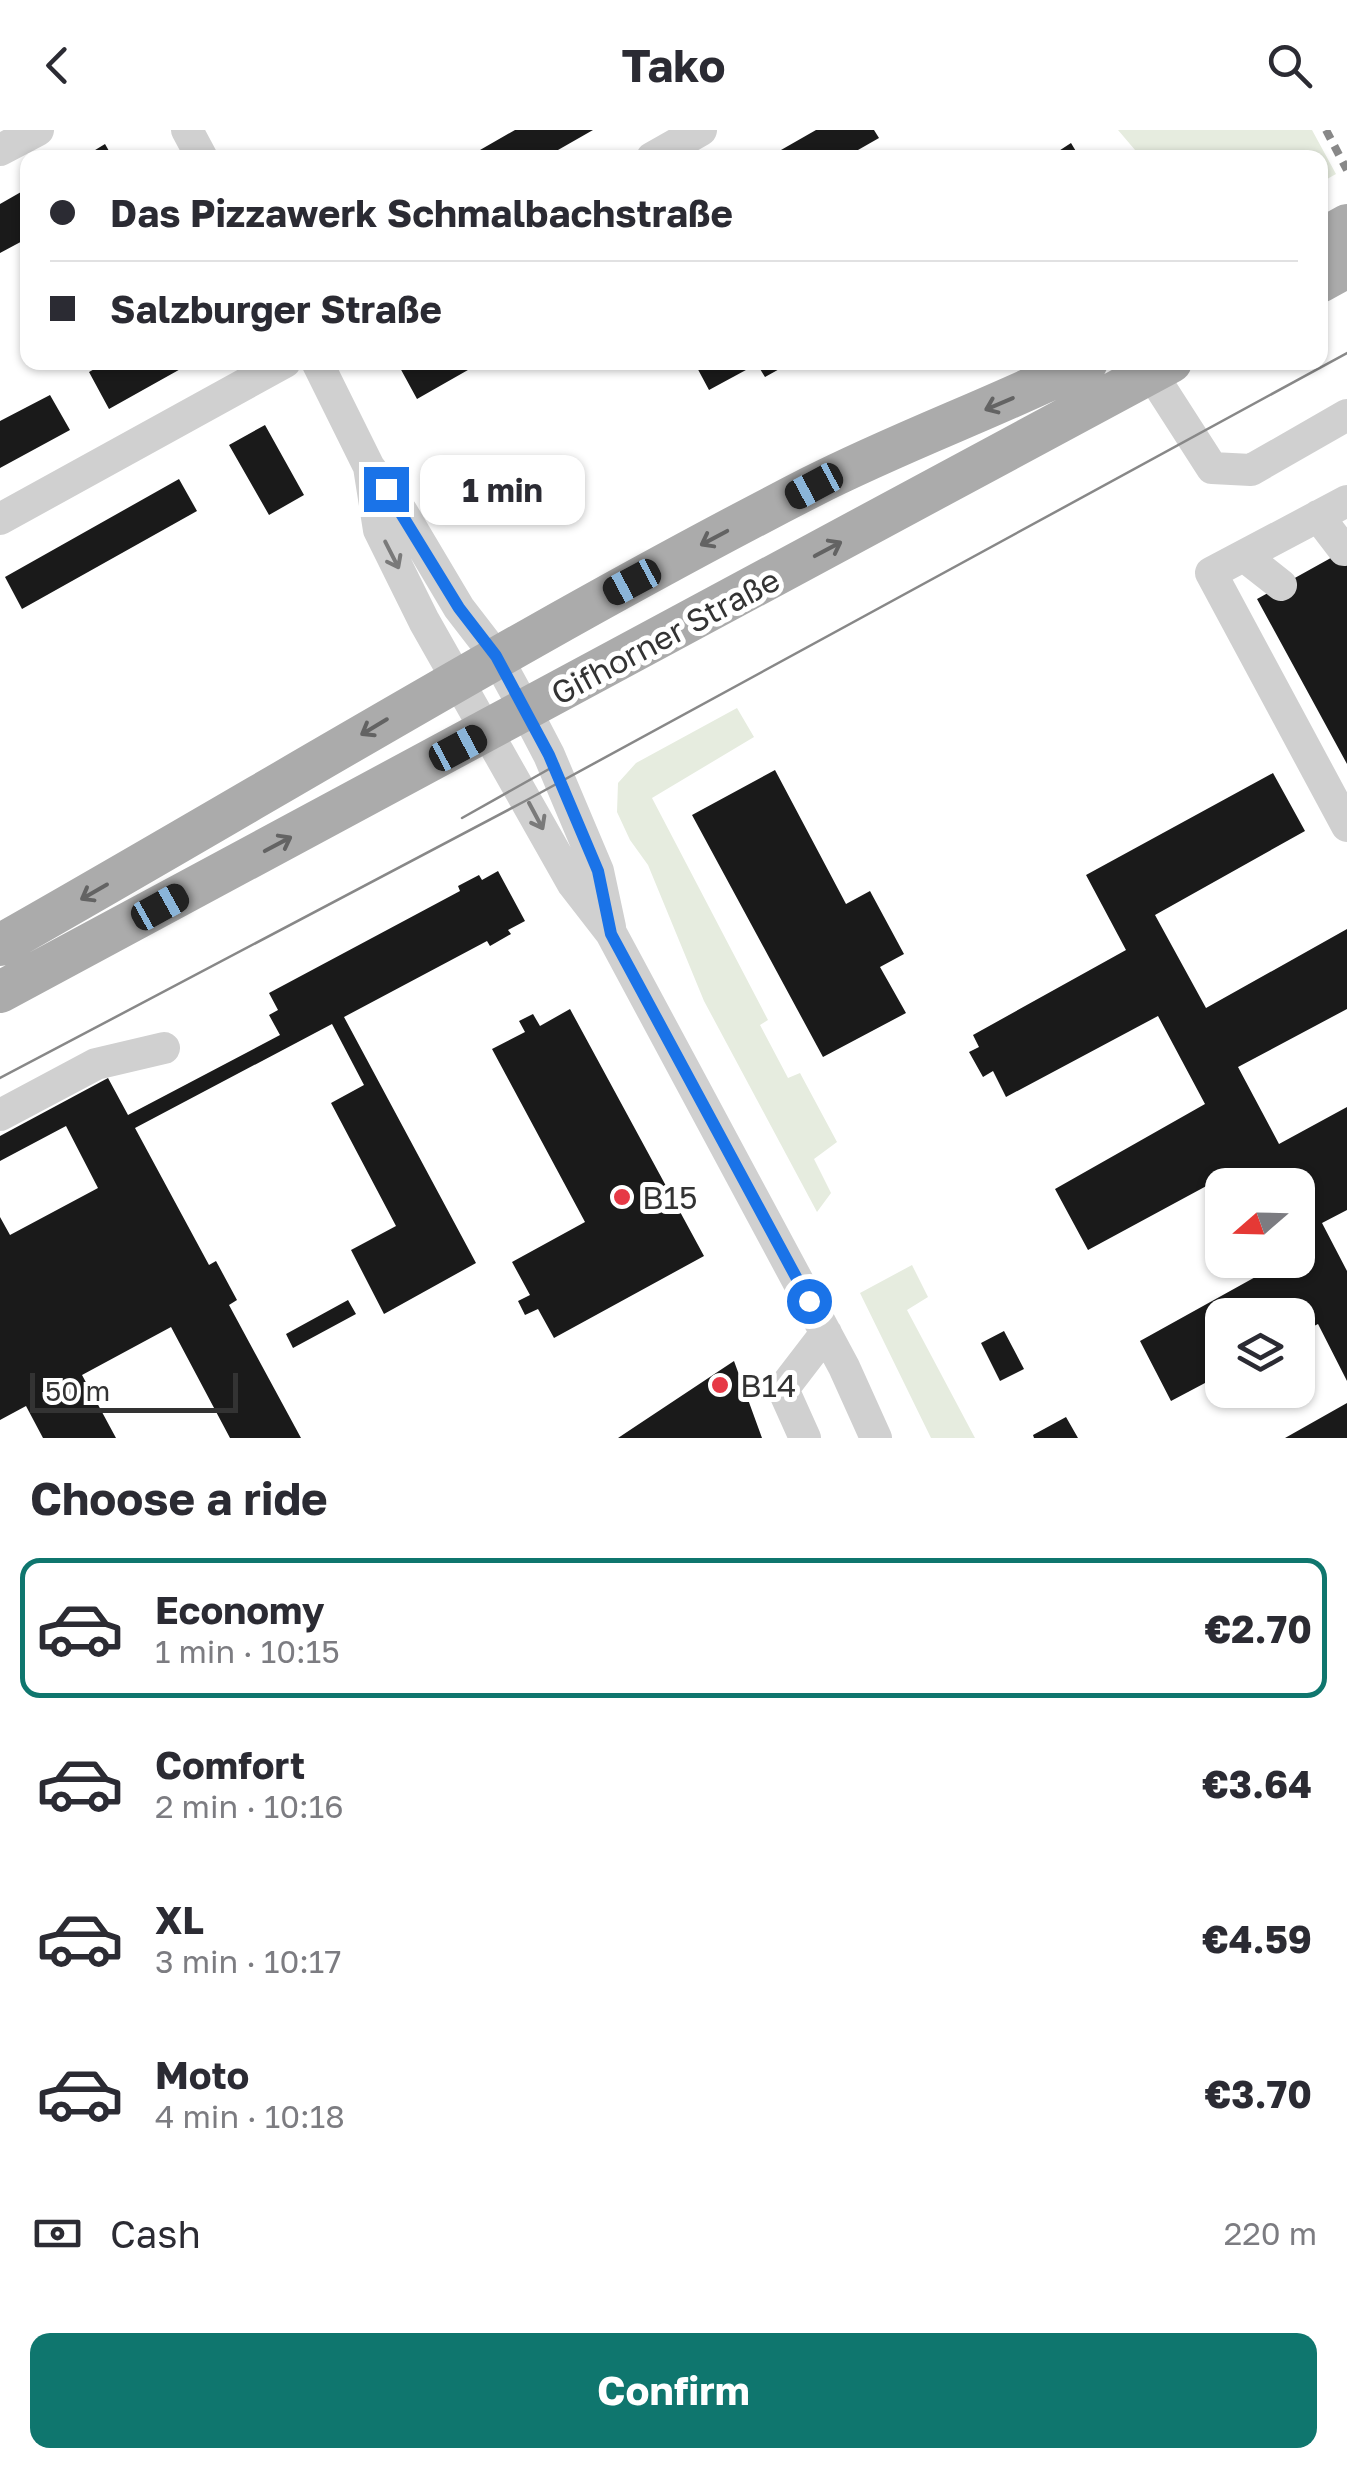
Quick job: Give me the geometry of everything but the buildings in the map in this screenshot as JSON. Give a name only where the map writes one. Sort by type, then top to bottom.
[{"type":"main road","name":"Gifhorner Straße","points":[[0,945],[496,656],[814,486],[1069,370]]},
{"type":"main road","name":"Gifhorner Straße","points":[[0,992],[1157,370]]},
{"type":"street","points":[[0,150],[38,130]]},
{"type":"street","points":[[666,150],[701,130]]},
{"type":"street","points":[[0,518],[270,370]]},
{"type":"street","points":[[320,370],[369,466],[402,512],[459,608],[496,656],[526,710],[598,871],[611,934]]},
{"type":"street","points":[[1162,370],[1212,468],[1250,470],[1347,416]]},
{"type":"street","points":[[369,466],[379,530],[433,638],[573,884],[611,934],[826,1333],[876,1438]]},
{"type":"street","points":[[1344,550],[1332,509],[1211,573],[1347,826]]},
{"type":"street","points":[[1244,556],[1281,585]]},
{"type":"street","points":[[0,1115],[96,1064],[164,1048]]},
{"type":"street","points":[[805,1438],[783,1389],[826,1333]]},
{"type":"shaded area","points":[[1118,130],[1312,130],[1323,150],[1135,150]]},
{"type":"shaded area","points":[[1328,159],[1336,174],[1328,178]]},
{"type":"shaded area","points":[[737,708],[754,737],[652,798],[768,1020],[760,1025],[788,1078],[800,1073],[837,1142],[814,1159],[831,1193],[817,1212],[704,1001],[648,865],[617,812],[618,783],[636,763]]},
{"type":"shaded area","points":[[912,1265],[928,1297],[907,1310],[975,1438],[931,1438],[860,1293]]},
{"type":"tram line","points":[[1328,363],[1347,353]]},
{"type":"tram line","points":[[0,1078],[527,800],[1316,370]]},
{"type":"tram line","points":[[462,818],[558,764]]},
{"type":"railway","points":[[1326,130],[1347,170]]},
{"type":"place","name":"B15","points":[[622,1197]]},
{"type":"place","name":"B14","points":[[720,1385]]},
{"type":"route","points":[[386,489],[459,608],[496,656],[526,710],[598,871],[611,934],[809,1301]]}]
